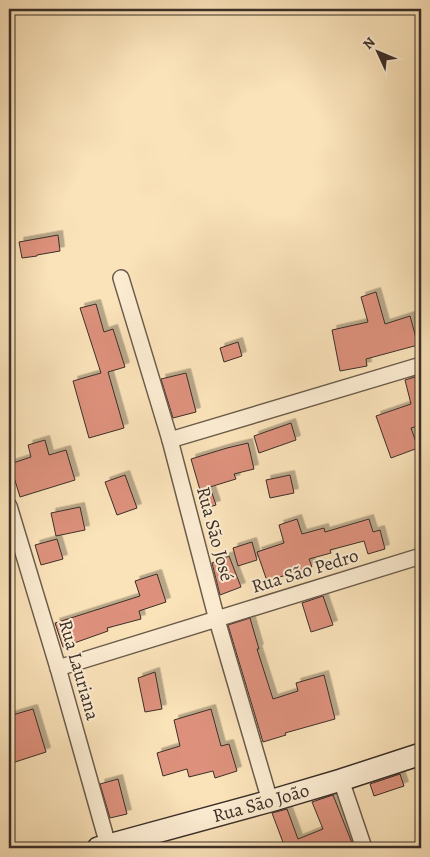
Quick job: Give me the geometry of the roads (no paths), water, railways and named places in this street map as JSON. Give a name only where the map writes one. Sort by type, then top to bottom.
[{"type":"street","name":"Rua São José","points":[[120,278],[170,440],[217,620],[270,801]]},
{"type":"street","points":[[170,440],[421,365]]},
{"type":"street","name":"Rua Lauriana","points":[[9,506],[58,668],[103,847]]},
{"type":"street","name":"Rua São Pedro","points":[[58,668],[421,556]]},
{"type":"street","name":"Rua São João","points":[[103,847],[270,801],[421,754]]},
{"type":"street","points":[[341,780],[364,848]]}]
